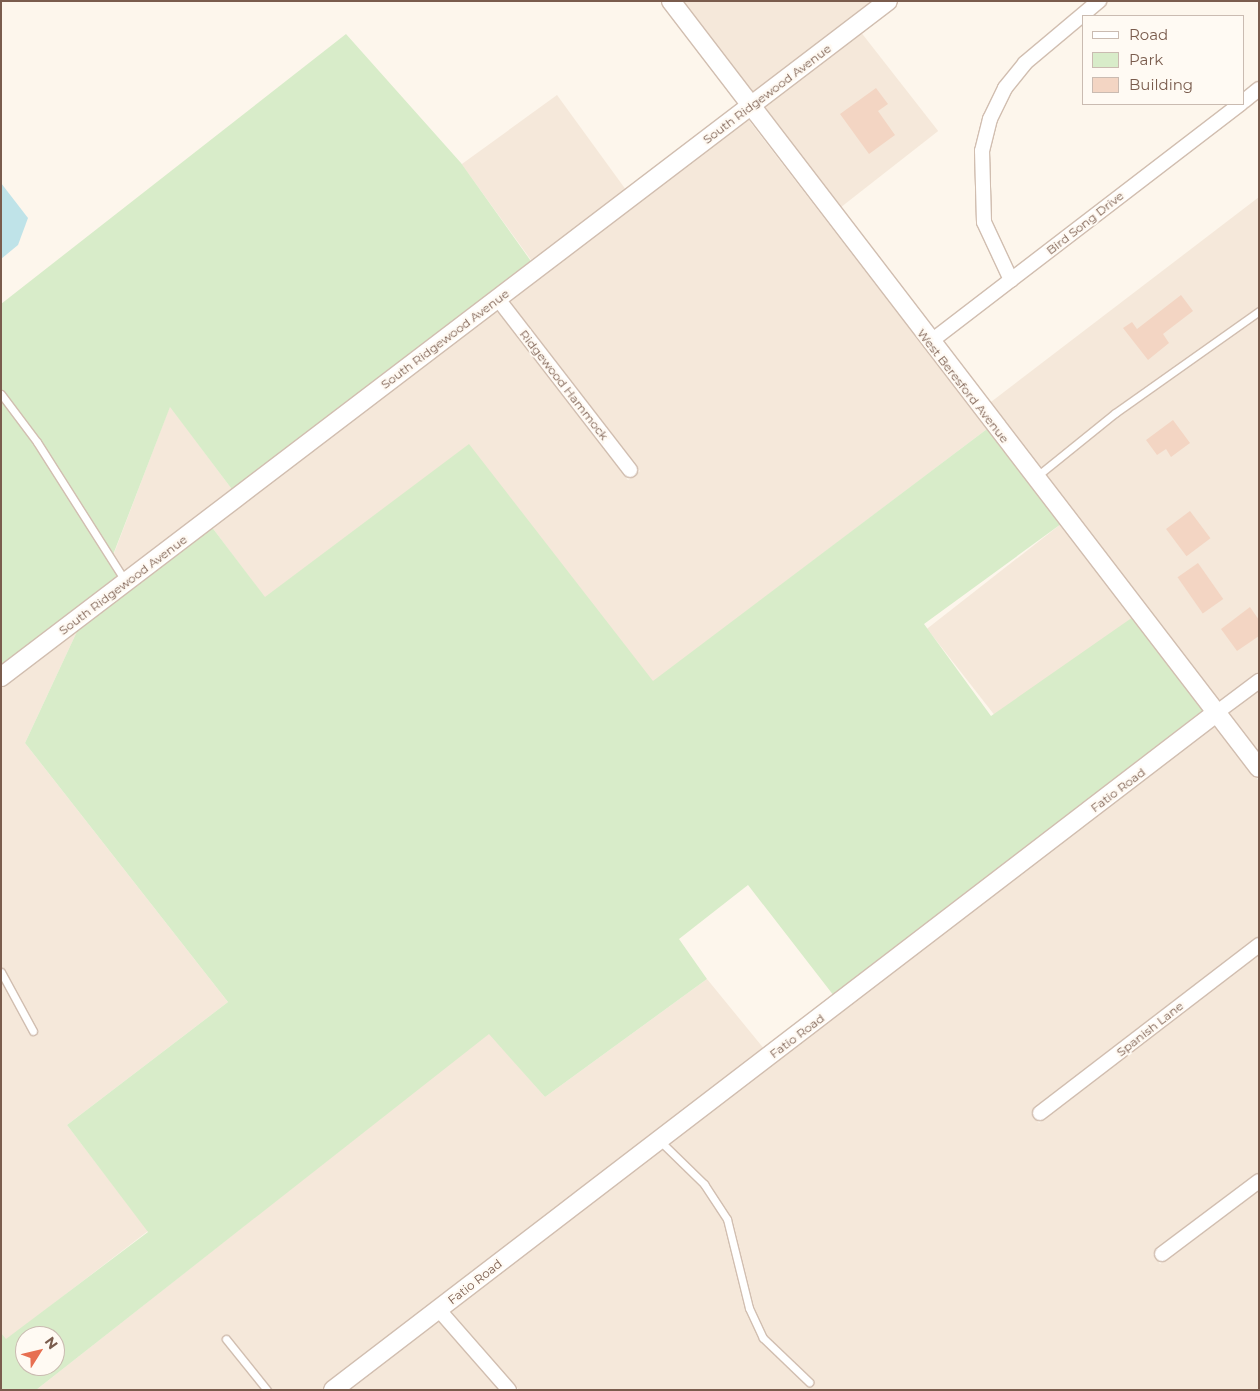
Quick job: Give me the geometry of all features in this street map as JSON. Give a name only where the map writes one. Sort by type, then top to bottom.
[{"type":"street","name":"West Beresford Avenue","points":[[670,1],[749,108],[1259,768]]},
{"type":"street","name":"South Ridgewood Avenue","points":[[1,677],[888,1]]},
{"type":"street","points":[[1083,15],[1100,1]]},
{"type":"street","points":[[1011,280],[984,222],[982,159],[990,119],[1006,88],[1025,63],[1082,16]]},
{"type":"street","points":[[1245,100],[1259,89]]},
{"type":"street","name":"Bird Song Drive","points":[[930,342],[1239,105]]},
{"type":"street","name":"Ridgewood Hammock","points":[[498,299],[630,470]]},
{"type":"street","name":"Fatio Road","points":[[333,1390],[440,1310],[1259,681]]},
{"type":"street","name":"Spanish Lane","points":[[1040,1114],[1259,945]]},
{"type":"street","points":[[1162,1254],[1259,1181]]},
{"type":"street","points":[[440,1310],[509,1390]]},
{"type":"lane","points":[[1034,478],[1115,413],[1259,311]]},
{"type":"lane","points":[[1,394],[37,442],[126,582]]},
{"type":"lane","points":[[1,972],[33,1031]]},
{"type":"lane","points":[[660,1141],[704,1184],[727,1219],[749,1308],[763,1338],[809,1382]]},
{"type":"lane","points":[[226,1339],[267,1390]]},
{"type":"shaded area","points":[[680,1],[877,1],[751,98]]},
{"type":"shaded area","points":[[860,31],[938,131],[837,210],[759,110]]},
{"type":"shaded area","points":[[557,95],[628,192],[532,261],[462,164]]},
{"type":"shaded area","points":[[747,118],[987,429],[653,682],[469,445],[265,598],[211,526],[496,309],[628,480],[640,471],[508,300]]},
{"type":"shaded area","points":[[1259,197],[1259,756],[987,405]]},
{"type":"shaded area","points":[[170,406],[234,492],[126,574],[113,556]]},
{"type":"shaded area","points":[[1061,524],[1134,617],[1000,722],[927,629]]},
{"type":"shaded area","points":[[80,625],[25,743],[228,1002],[67,1125],[148,1231],[24,1326],[15,1326],[15,1333],[6,1340],[1,1333],[1,686]]},
{"type":"shaded area","points":[[1214,724],[1259,781],[1259,937],[1031,1113],[1039,1123],[1259,953],[1259,1173],[1153,1254],[1160,1264],[1259,1189],[1259,1390],[519,1390],[450,1310]]},
{"type":"shaded area","points":[[707,979],[765,1050],[323,1390],[36,1390],[54,1376],[65,1376],[65,1367],[489,1033],[545,1097]]},
{"type":"shaded area","points":[[438,1319],[499,1390],[344,1390]]},
{"type":"green space","points":[[346,34],[461,163],[533,264],[234,492],[170,407],[113,555],[126,574],[1,669],[1,304]]},
{"type":"green space","points":[[987,429],[1061,524],[924,624],[991,716],[1133,617],[1203,710],[834,996],[748,885],[679,939],[707,979],[545,1097],[489,1034],[65,1367],[65,1326],[23,1326],[148,1232],[67,1125],[228,1002],[25,743],[80,625],[211,526],[265,597],[469,444],[653,681]]},
{"type":"green space","points":[[15,1332],[15,1376],[54,1376],[36,1390],[1,1390],[1,1333],[6,1339]]},
{"type":"water","points":[[1,183],[28,218],[18,245],[1,259]]},
{"type":"building","points":[[876,88],[888,104],[878,111],[895,135],[869,154],[840,114]]},
{"type":"building","points":[[1181,295],[1193,311],[1163,334],[1169,343],[1148,360],[1123,328],[1132,322],[1137,329]]},
{"type":"building","points":[[1173,420],[1190,443],[1171,457],[1166,449],[1157,455],[1146,440]]},
{"type":"building","points":[[1190,511],[1210,538],[1187,556],[1166,529]]},
{"type":"building","points":[[1198,563],[1223,599],[1203,613],[1178,577]]},
{"type":"building","points":[[1250,607],[1259,620],[1259,636],[1237,651],[1221,629]]}]
